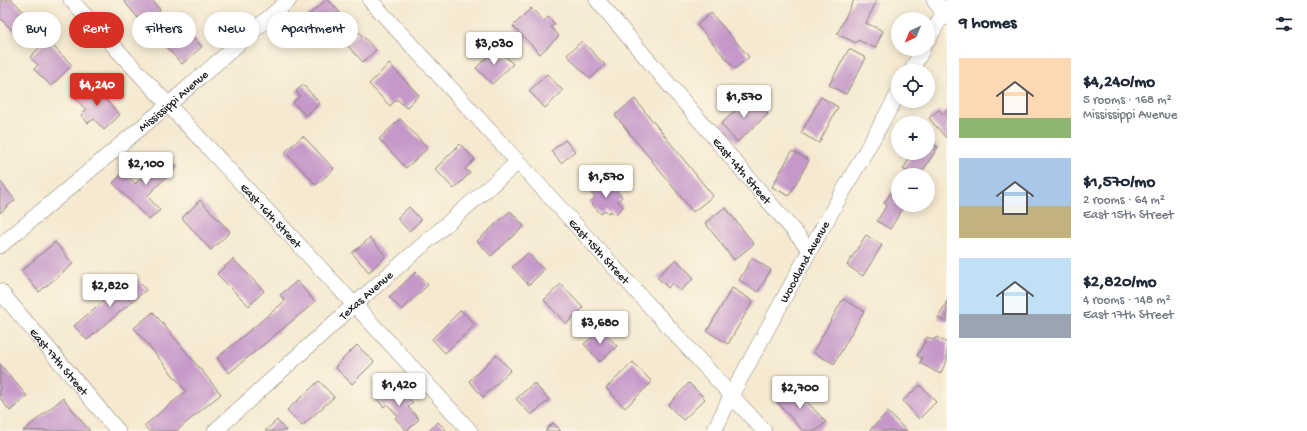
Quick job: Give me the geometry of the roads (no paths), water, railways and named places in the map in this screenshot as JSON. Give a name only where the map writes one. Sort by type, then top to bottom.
[{"type":"street","name":"East 16th Street","points":[[72,0],[168,105],[355,304],[470,431]]},
{"type":"street","name":"Mississippi Avenue","points":[[0,246],[168,105],[289,0]]},
{"type":"street","name":"East 15th Street","points":[[370,0],[764,431]]},
{"type":"street","name":"East 14th Street","points":[[597,0],[810,250]]},
{"type":"street","points":[[934,0],[946,13],[935,30]]},
{"type":"street","name":"Woodland Avenue","points":[[714,431],[731,396],[810,250],[891,106]]},
{"type":"street","name":"Texas Avenue","points":[[216,431],[355,304],[518,162]]},
{"type":"street","name":"East 17th Street","points":[[0,291],[118,431]]}]
